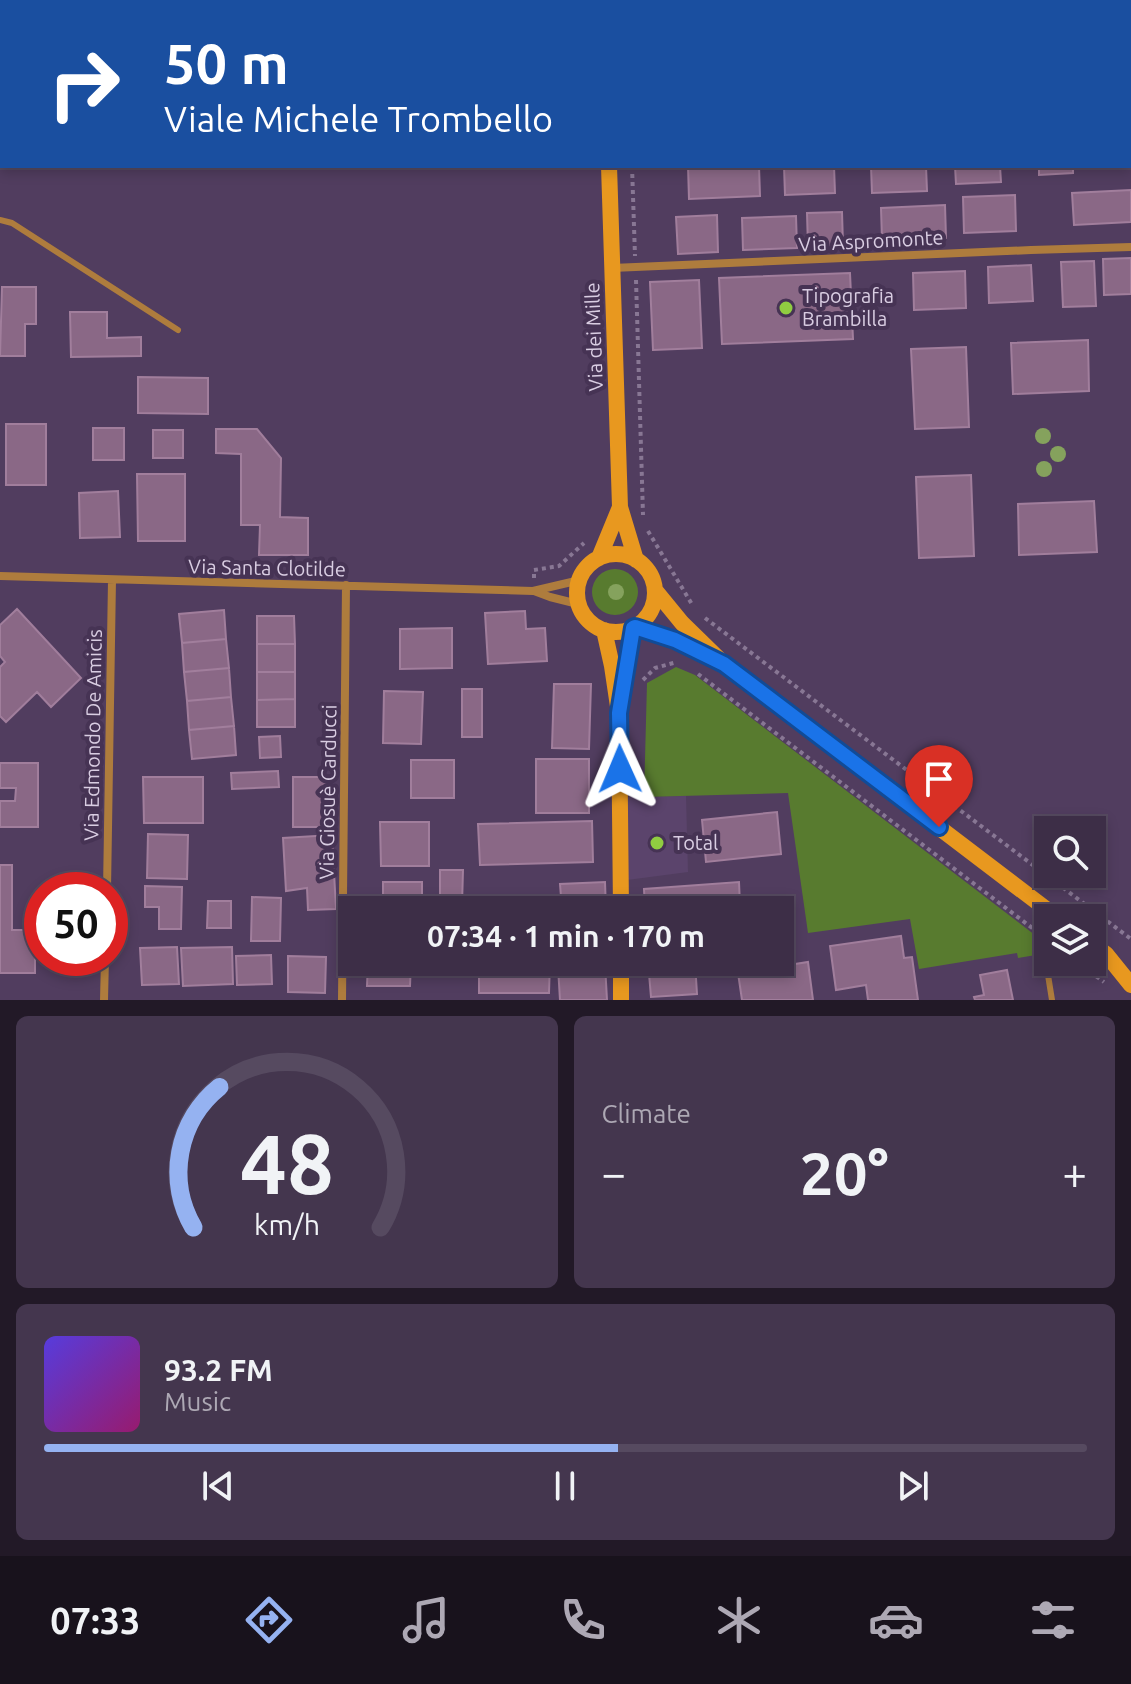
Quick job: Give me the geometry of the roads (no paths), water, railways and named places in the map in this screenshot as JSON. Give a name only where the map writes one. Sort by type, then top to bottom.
[{"type":"main road","name":"Via dei Mille","points":[[609,168],[620,507],[636,560]]},
{"type":"main road","name":"Via dei Mille","points":[[599,558],[620,507]]},
{"type":"main road","points":[[655,590],[650,612],[644,620],[634,628],[618,632],[592,624],[578,604],[577,592],[587,567],[599,558],[612,555],[624,555],[636,560],[646,568],[655,590],[682,623],[724,664],[1040,904]]},
{"type":"main road","points":[[634,628],[675,640],[724,664]]},
{"type":"main road","points":[[619,713],[634,628]]},
{"type":"main road","points":[[604,630],[619,713],[621,896]]},
{"type":"main road","points":[[1106,952],[1131,963]]},
{"type":"main road","points":[[1106,957],[1131,985]]},
{"type":"main road","points":[[621,976],[621,1000]]},
{"type":"street","name":"Via Aspromonte","points":[[612,268],[1131,247]]},
{"type":"street","name":"Via Santa Clotilde","points":[[0,576],[533,591],[580,580]]},
{"type":"street","name":"Via Edmondo De Amicis","points":[[107,872],[112,580]]},
{"type":"street","name":"Via Giosuè Carducci","points":[[342,1000],[346,585]]},
{"type":"street","name":"Via Santa Clotilde","points":[[533,591],[578,604]]},
{"type":"street","points":[[104,1000],[105,976]]},
{"type":"lane","points":[[0,220],[12,223],[178,330]]},
{"type":"lane","points":[[1048,976],[1052,1000]]},
{"type":"place","name":"Tipografia Brambilla","points":[[786,308]]},
{"type":"place","name":"Total","points":[[657,843]]}]
